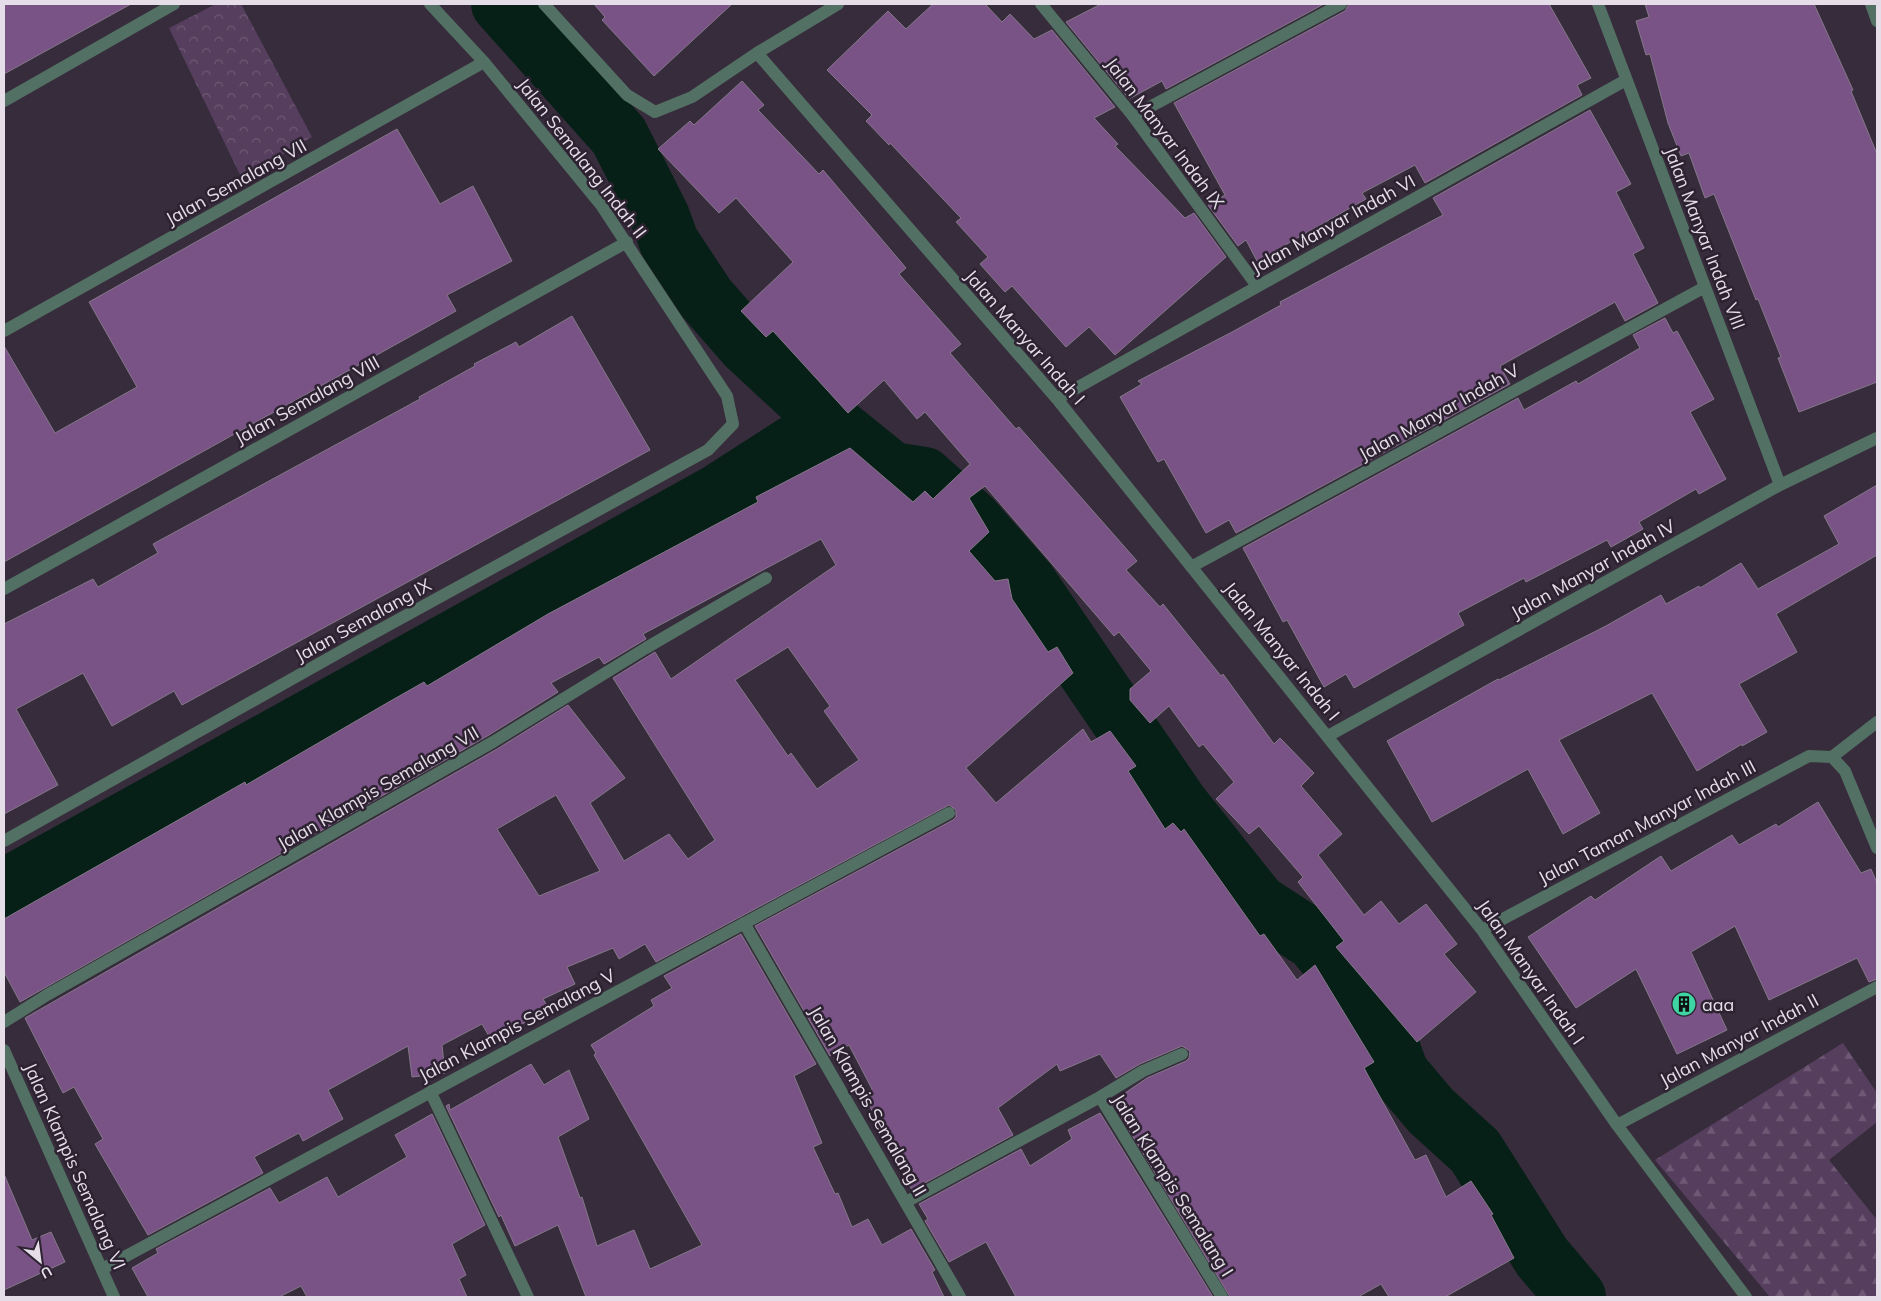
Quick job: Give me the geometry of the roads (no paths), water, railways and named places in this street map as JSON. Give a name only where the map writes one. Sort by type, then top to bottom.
[{"type":"street","points":[[4,101],[174,4]]},
{"type":"street","name":"Jalan Semalang Indah II","points":[[430,4],[484,62],[601,205],[727,396],[733,424]]},
{"type":"street","points":[[544,4],[627,94],[656,112],[692,97],[757,53],[838,4]]},
{"type":"street","name":"Jalan Manyar Indah IX","points":[[1041,4],[1133,116],[1257,286]]},
{"type":"street","points":[[1133,116],[1341,4]]},
{"type":"street","name":"Jalan Manyar Indah VIII","points":[[1598,4],[1780,485]]},
{"type":"street","points":[[1871,4],[1877,21]]},
{"type":"street","name":"Jalan Manyar Indah I","points":[[757,53],[1057,399],[1328,736],[1482,930],[1617,1124],[1746,1297]]},
{"type":"street","name":"Jalan Semalang VII","points":[[4,331],[484,62]]},
{"type":"street","name":"Jalan Manyar Indah VI","points":[[1057,399],[1626,80]]},
{"type":"street","name":"Jalan Semalang VIII","points":[[4,589],[627,242]]},
{"type":"street","name":"Jalan Manyar Indah V","points":[[1191,567],[1705,287]]},
{"type":"street","name":"Jalan Semalang IX","points":[[4,841],[345,649],[708,450],[733,424]]},
{"type":"street","name":"Jalan Manyar Indah IV","points":[[1328,736],[1780,485],[1877,438]]},
{"type":"street","name":"Jalan Klampis Semalang VII","points":[[4,1022],[47,995],[493,742],[646,648],[766,578]]},
{"type":"street","points":[[1877,722],[1832,757],[1845,771],[1877,848]]},
{"type":"street","name":"Jalan Taman Manyar Indah III","points":[[1482,930],[1809,756],[1832,757]]},
{"type":"street","name":"Jalan Klampis Semalang V","points":[[102,1269],[949,813]]},
{"type":"street","name":"Jalan Klampis Semalang II","points":[[744,923],[960,1297]]},
{"type":"street","name":"Jalan Manyar Indah II","points":[[1617,1124],[1877,986]]},
{"type":"street","name":"Jalan Klampis Semalang VI","points":[[4,1050],[114,1297]]},
{"type":"street","points":[[1100,1097],[1143,1071],[1182,1054]]},
{"type":"street","points":[[430,1091],[528,1297]]},
{"type":"street","name":"Jalan Klampis Semalang I","points":[[906,1202],[1100,1097],[1222,1297]]},
{"type":"waterway","points":[[501,4],[619,136],[660,217],[669,242],[706,298],[747,345],[830,422],[892,472],[924,477],[971,519],[1027,583],[1179,805],[1258,904],[1315,941],[1364,1002],[1386,1037],[1399,1073],[1431,1111],[1475,1151],[1542,1257],[1576,1297]]},
{"type":"waterway","points":[[4,889],[718,494],[830,422]]},
{"type":"place","name":"aaa","points":[[1684,1004]]}]
